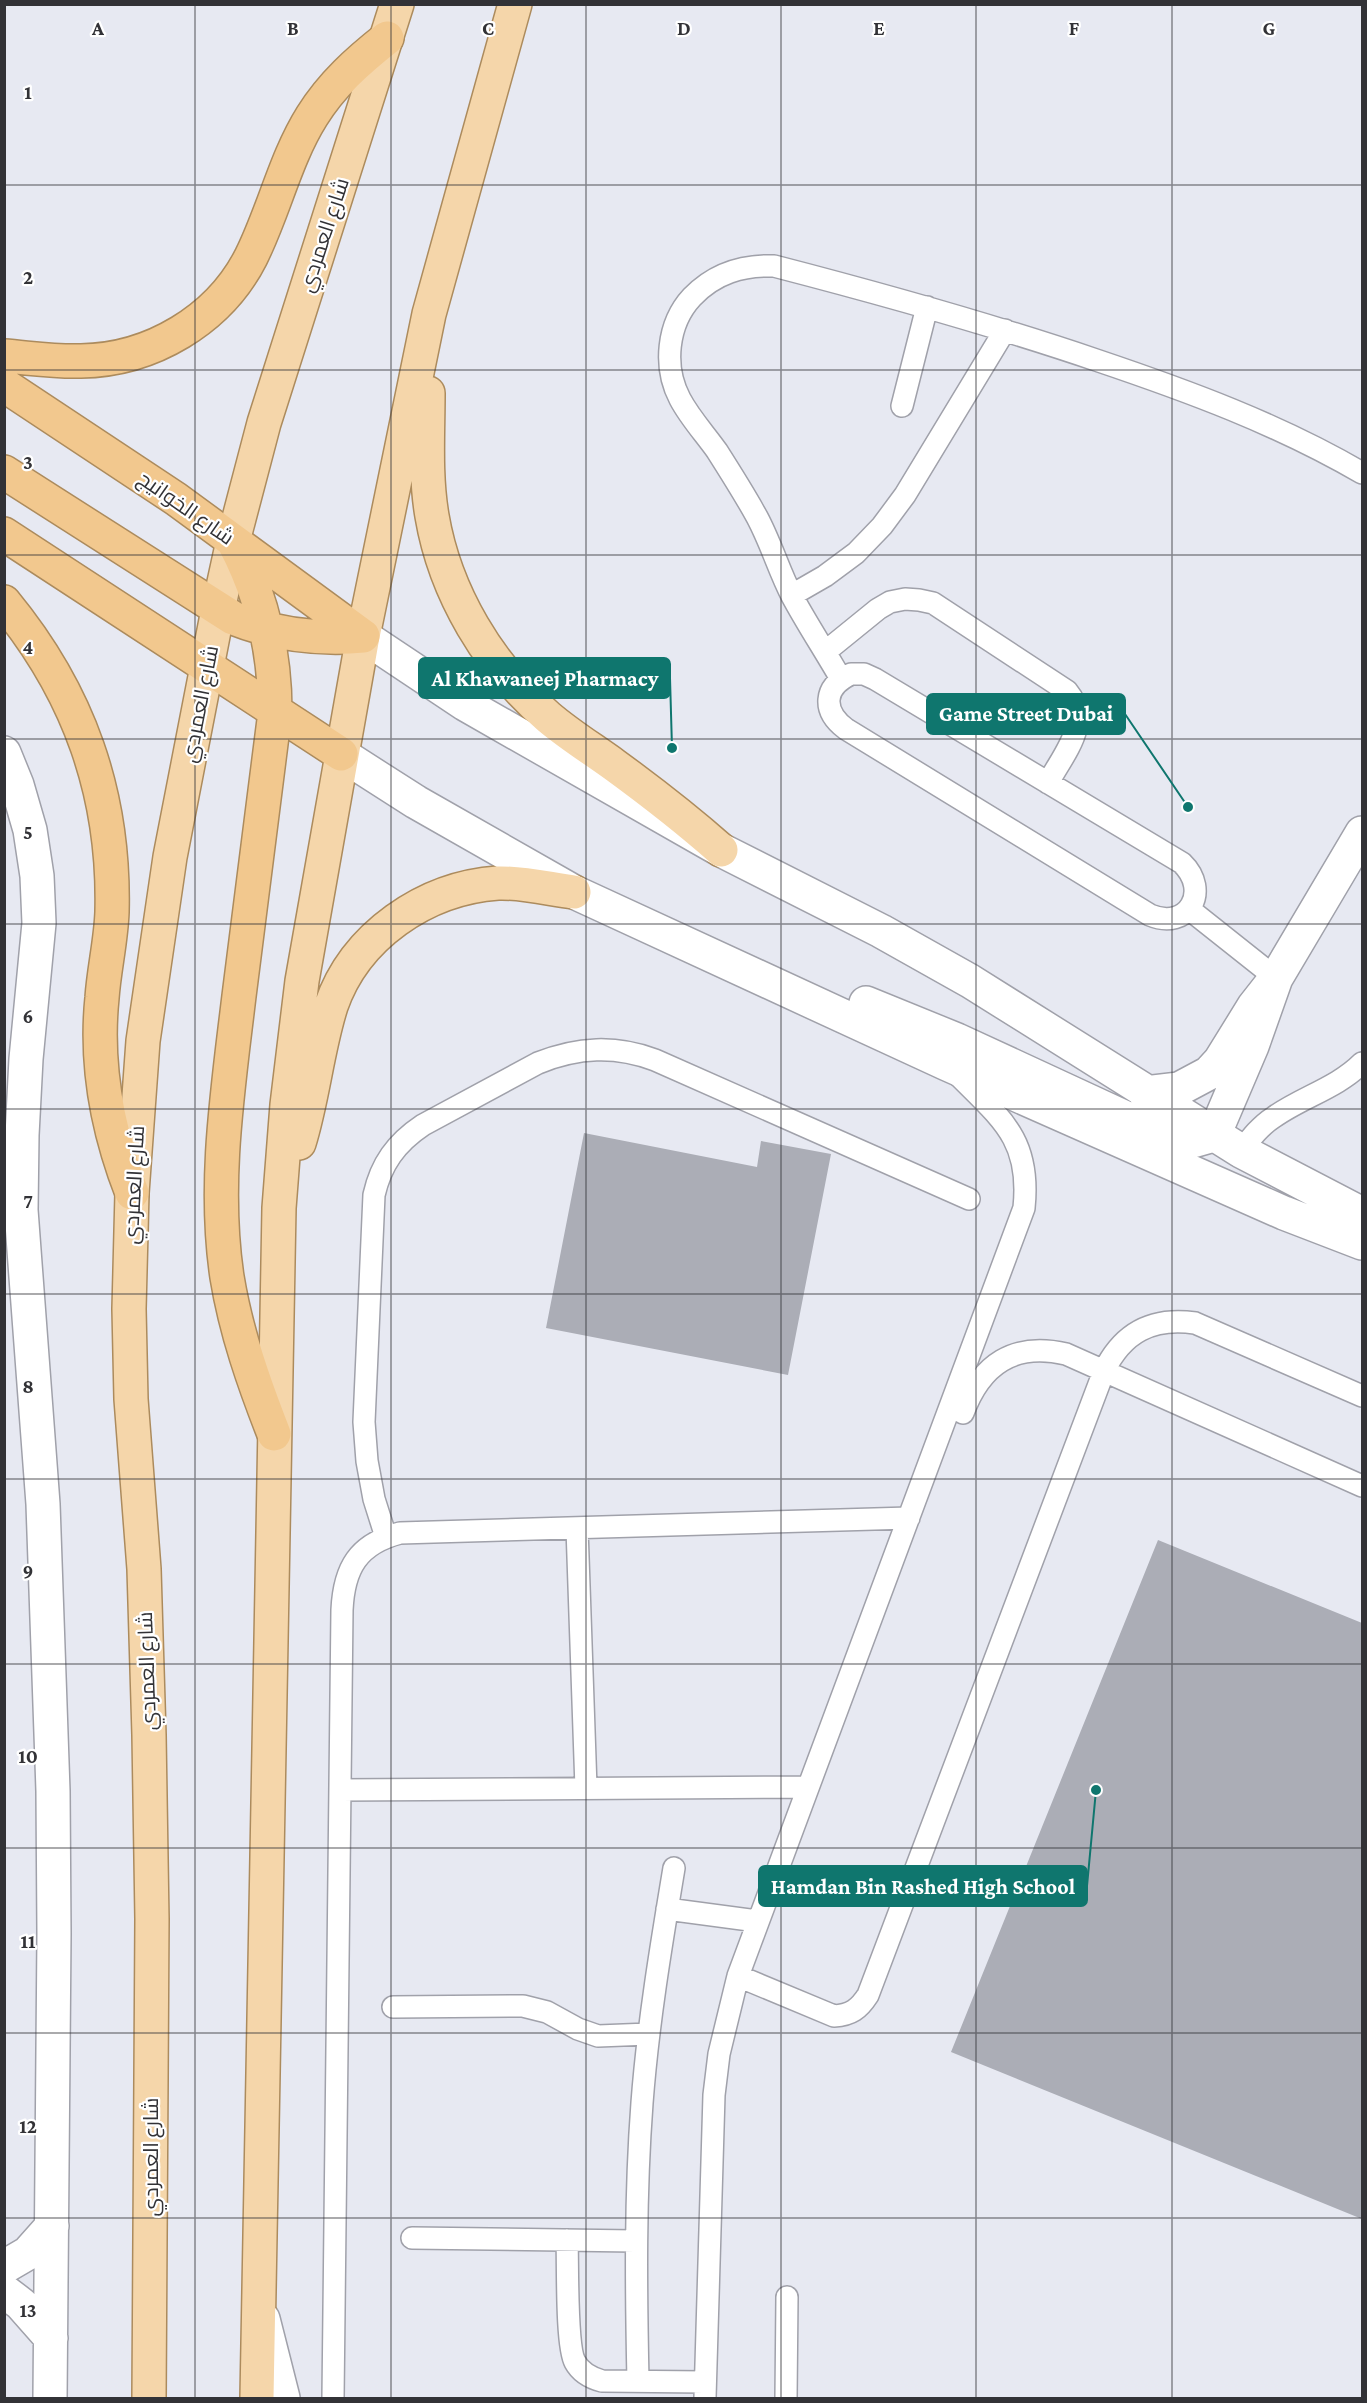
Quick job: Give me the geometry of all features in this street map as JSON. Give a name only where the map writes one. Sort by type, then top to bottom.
[{"type":"highway","points":[[4,356],[82,361],[106,359],[152,347],[171,339],[194,324],[216,305],[235,283],[250,259],[297,144],[312,116],[330,90],[351,67],[387,38]]},
{"type":"highway","name":"شارع الخوانيج","points":[[4,385],[176,499],[363,636]]},
{"type":"highway","points":[[4,472],[233,618],[267,630],[299,637],[331,639],[363,636]]},
{"type":"highway","points":[[4,534],[341,754]]},
{"type":"highway","points":[[233,541],[254,584],[267,630],[273,665],[275,712],[225,1111],[222,1222],[238,1331],[274,1434]]},
{"type":"highway","points":[[4,602],[45,657],[67,697],[85,738],[98,781],[107,825],[112,870],[112,915],[99,1037],[101,1077],[112,1136],[132,1193]]},
{"type":"main road","name":"شارع العمردي","points":[[149,2398],[151,1816],[144,1569],[131,1399],[129,1309],[132,1193],[143,1041],[170,857],[233,541],[264,423],[397,4]]},
{"type":"main road","points":[[257,2398],[279,1208],[287,1105],[302,981],[341,754],[429,314],[515,4]]},
{"type":"main road","points":[[429,314],[428,477],[432,516],[441,555],[456,595],[494,658],[541,710],[685,819],[721,850]]},
{"type":"main road","points":[[279,1208],[305,1122],[324,1029],[332,1003],[359,956],[377,936],[398,918],[421,904],[446,893],[472,886],[500,883],[574,892]]},
{"type":"street","points":[[363,636],[465,704],[721,850],[881,931],[970,981],[1227,1143],[1362,1214]]},
{"type":"street","points":[[4,753],[17,785],[30,830],[37,876],[39,923],[15,1057],[22,1135],[21,1210],[43,1504],[52,1767],[54,1946],[50,2398]]},
{"type":"street","points":[[341,754],[416,802],[574,892],[947,1064],[1292,1216],[1362,1243]]},
{"type":"street","points":[[1145,1093],[1162,1093],[1179,1089],[1209,1073],[1221,1061],[1254,1006],[1276,978],[1362,833]]},
{"type":"street","points":[[673,937],[833,990],[947,1036],[1169,1138],[1185,1143],[1227,1143]]},
{"type":"street","points":[[1227,1143],[1252,1046],[1276,978]]},
{"type":"street","points":[[4,2267],[28,2253],[52,2226]]},
{"type":"street","points":[[4,2291],[21,2304],[51,2338]]},
{"type":"street","points":[[258,2300],[283,2398]]},
{"type":"lane","points":[[841,679],[792,595],[772,547],[738,483],[680,398],[673,380],[670,360],[671,340],[686,304],[699,289],[716,277],[734,269],[774,266],[1005,330],[1198,395],[1266,423],[1362,473]]},
{"type":"lane","points":[[902,406],[927,307]]},
{"type":"lane","points":[[792,595],[825,576],[856,553],[882,526],[905,495],[1005,330]]},
{"type":"lane","points":[[825,652],[890,602],[905,599],[933,603],[1067,691],[1074,699],[1079,720],[1077,730],[1048,783]]},
{"type":"lane","points":[[851,674],[864,674],[1048,783],[1182,863],[1191,872],[1196,884],[1195,897],[1189,909],[1181,916],[1171,919],[1160,920],[1150,915],[846,729],[836,721],[830,711],[829,699],[832,688],[841,679],[851,674]]},
{"type":"lane","points":[[1189,909],[1276,978]]},
{"type":"lane","points":[[386,1537],[374,1499],[367,1461],[364,1422],[374,1195],[385,1162],[396,1147],[423,1125],[538,1063],[556,1056],[597,1049],[616,1050],[636,1053],[655,1060],[969,1199]]},
{"type":"lane","points":[[1227,1143],[1256,1132],[1274,1116],[1325,1090],[1362,1063]]},
{"type":"lane","points":[[567,2240],[570,2345],[576,2364],[592,2378],[638,2381],[705,2390],[714,2095],[719,2055],[738,1976],[1024,1209],[1025,1170],[1012,1134],[1000,1118],[947,1064]]},
{"type":"lane","points":[[738,1976],[834,2016],[845,2016],[862,2004],[868,1995],[1104,1371],[1111,1357],[1133,1334],[1163,1322],[1195,1323],[1362,1396]]},
{"type":"lane","points":[[928,1469],[956,1430],[975,1385],[986,1372],[999,1361],[1015,1354],[1032,1350],[1049,1350],[1066,1354],[1362,1486]]},
{"type":"lane","points":[[333,2398],[343,1595],[345,1580],[351,1566],[372,1544],[400,1533],[909,1518]]},
{"type":"lane","points":[[577,1528],[586,1788]]},
{"type":"lane","points":[[340,1790],[807,1787]]},
{"type":"lane","points":[[638,2381],[635,2241],[642,2103],[649,2034],[674,1868]]},
{"type":"lane","points":[[667,1909],[757,1922]]},
{"type":"lane","points":[[393,2007],[523,2006],[547,2012],[578,2029],[598,2036],[649,2034]]},
{"type":"lane","points":[[412,2238],[635,2241]]},
{"type":"lane","points":[[786,2398],[787,2297]]},
{"type":"building","points":[[584,1133],[757,1167],[761,1141],[831,1154],[788,1375],[546,1328]]},
{"type":"building","points":[[1158,1540],[1362,1623],[1362,2219],[951,2052]]},
{"type":"place","name":"Al Khawaneej Pharmacy","points":[[672,748]]},
{"type":"place","name":"Game Street Dubai","points":[[1188,807]]},
{"type":"place","name":"Hamdan Bin Rashed High School","points":[[1096,1790]]}]
